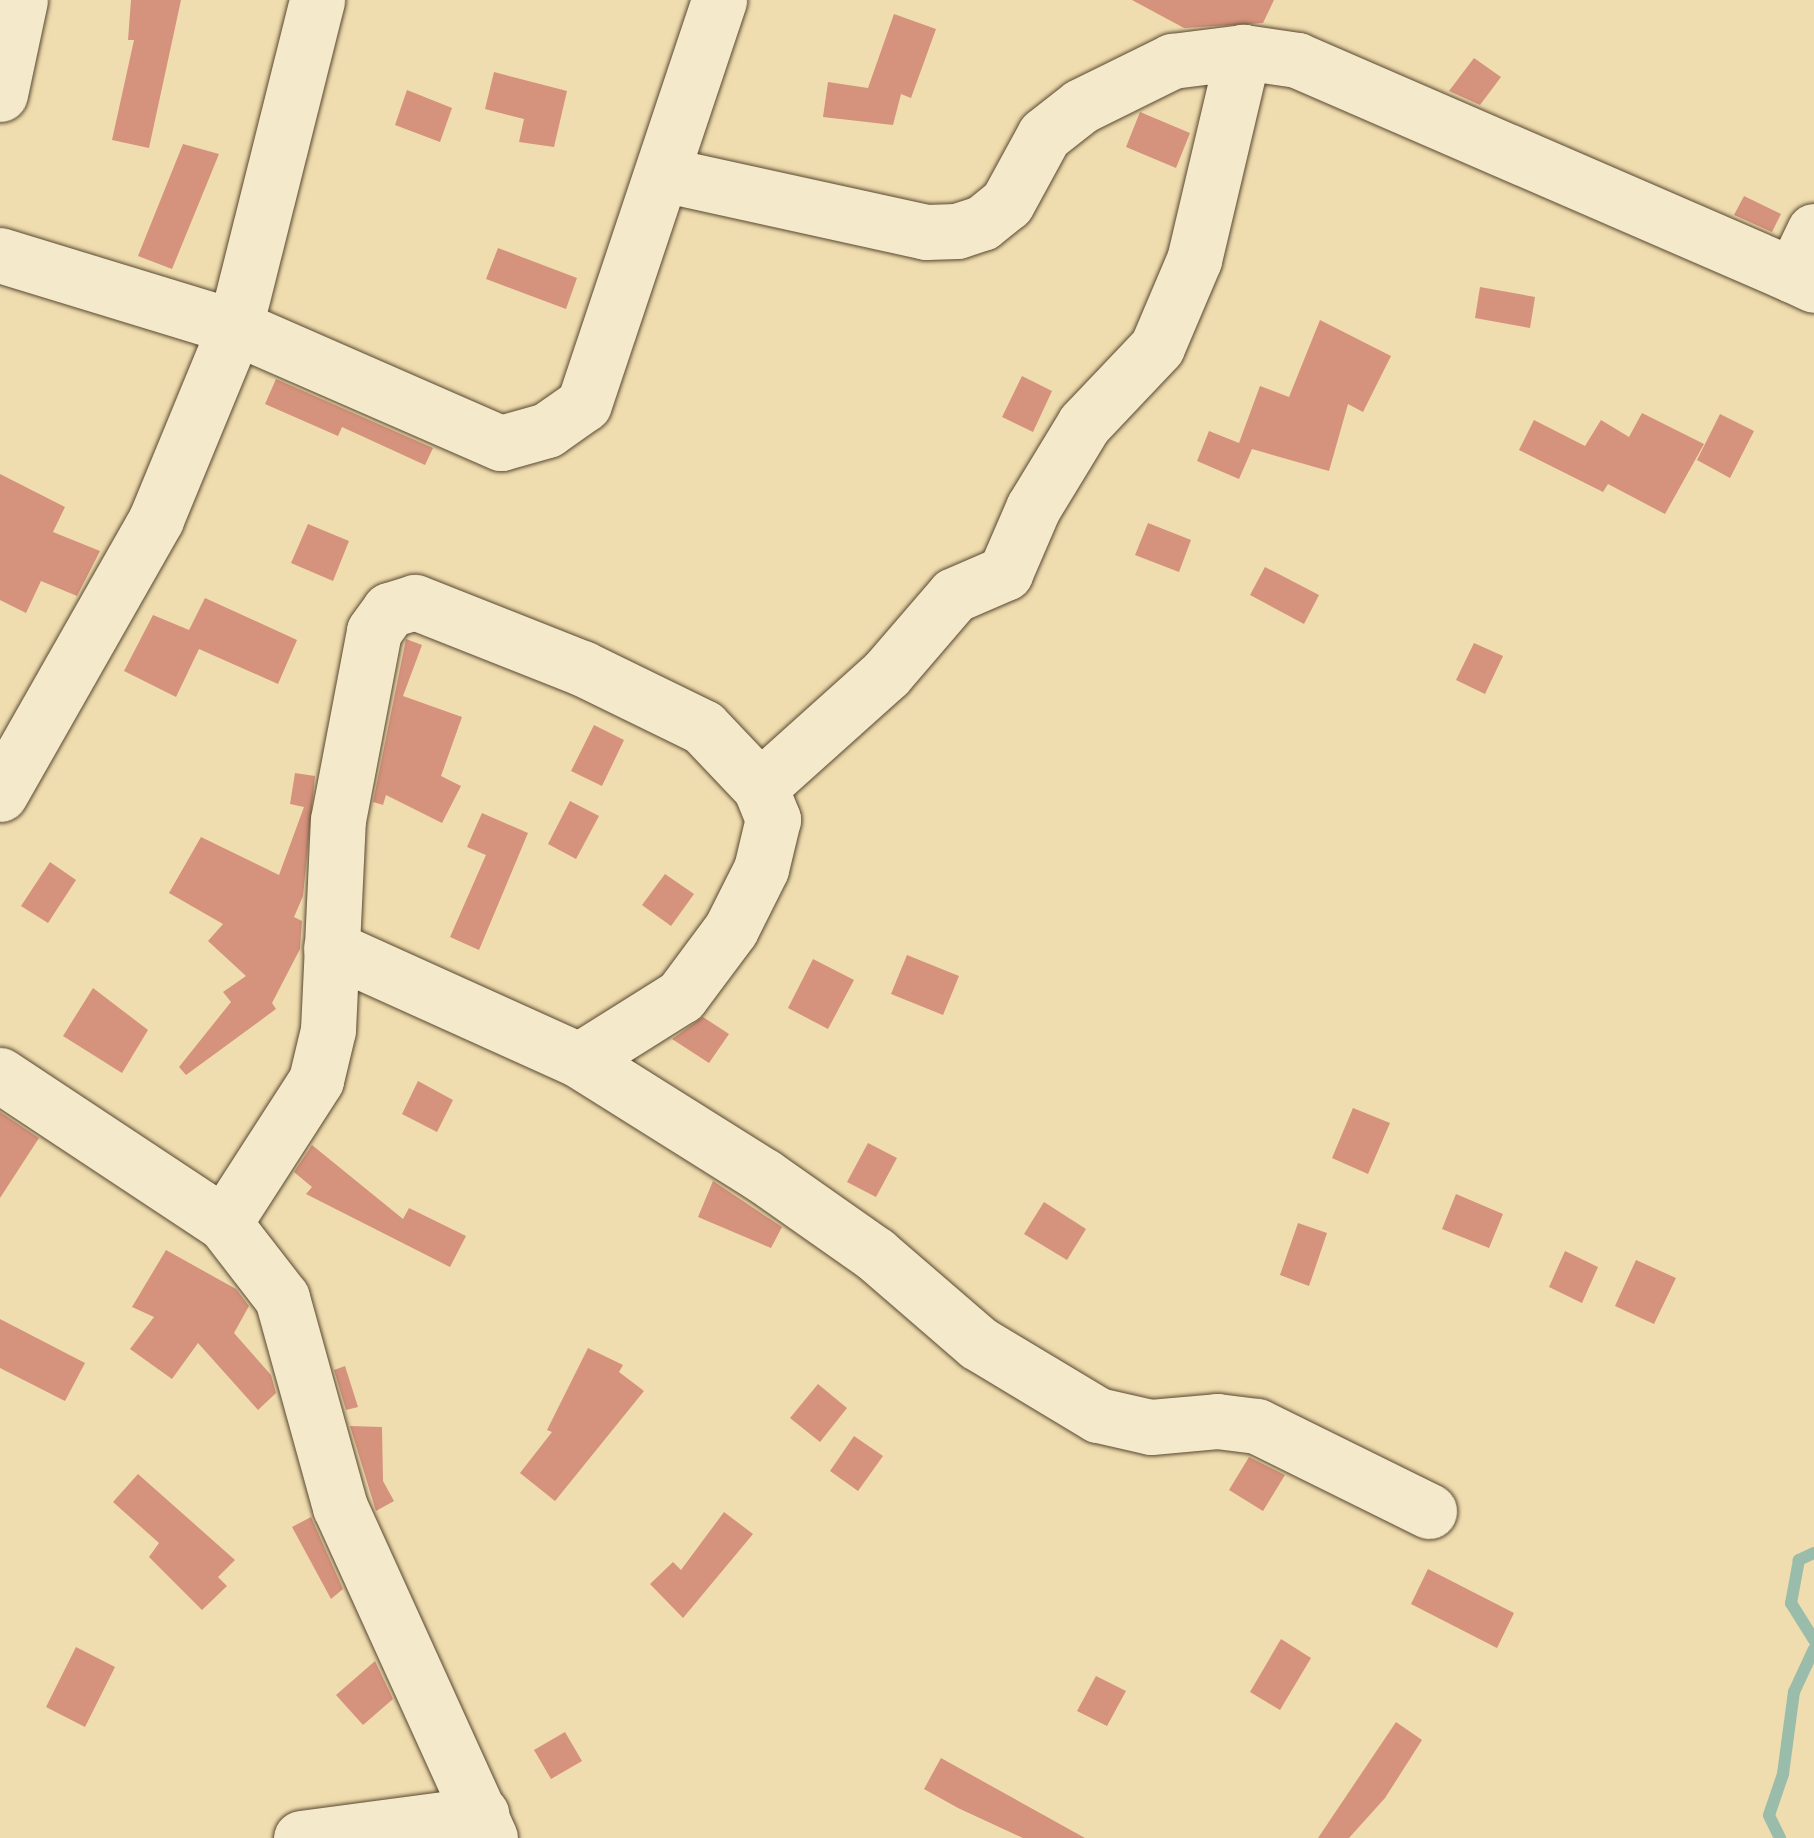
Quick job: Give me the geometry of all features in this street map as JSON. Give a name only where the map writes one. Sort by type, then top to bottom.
[{"type":"street","points":[[0,94],[20,0]]},
{"type":"street","points":[[0,794],[156,519],[235,328],[317,0]]},
{"type":"street","points":[[0,255],[235,328],[501,443],[547,430],[584,404],[719,0]]},
{"type":"street","points":[[662,174],[908,228],[957,232],[1007,203],[1044,135],[1082,106],[1172,61],[1243,52],[1297,60],[1807,264]]},
{"type":"street","points":[[760,787],[886,674],[954,595],[1006,572],[1033,508],[1084,424],[1157,347],[1194,260],[1243,52]]},
{"type":"street","points":[[224,1222],[316,1080],[328,1030],[338,820],[374,631],[389,610],[415,602],[582,668],[703,727],[760,787],[774,820],[762,869],[731,929],[682,996],[579,1060]]},
{"type":"street","points":[[331,948],[579,1060],[764,1176],[875,1254],[978,1343],[1098,1416],[1151,1427],[1217,1421],[1257,1426],[1429,1511]]},
{"type":"street","points":[[0,1074],[224,1222],[282,1298],[340,1507],[486,1826],[301,1838]]},
{"type":"building","points":[[131,0],[181,0],[149,148],[112,140],[134,40],[128,40]]},
{"type":"building","points":[[1132,0],[1274,0],[1263,23],[1184,28]]},
{"type":"building","points":[[894,14],[936,29],[911,98],[901,94],[893,125],[823,117],[828,82],[868,88]]},
{"type":"building","points":[[1474,58],[1501,77],[1480,105],[1449,91]]},
{"type":"building","points":[[494,72],[567,91],[554,147],[519,142],[524,119],[485,109]]},
{"type":"building","points":[[407,90],[452,108],[440,142],[395,125]]},
{"type":"building","points":[[1140,112],[1190,133],[1176,168],[1126,147]]},
{"type":"building","points":[[183,144],[219,154],[172,269],[138,256]]},
{"type":"building","points":[[1744,196],[1781,214],[1772,232],[1734,215]]},
{"type":"building","points":[[498,248],[577,278],[566,309],[486,279]]},
{"type":"building","points":[[1480,287],[1535,297],[1530,328],[1475,318]]},
{"type":"building","points":[[1320,320],[1391,356],[1363,412],[1348,404],[1329,471],[1252,449],[1239,479],[1197,461],[1209,431],[1239,443],[1260,386],[1289,397]]},
{"type":"building","points":[[1022,376],[1052,391],[1033,432],[1002,417]]},
{"type":"building","points":[[276,379],[433,448],[425,465],[342,427],[338,436],[265,404]]},
{"type":"building","points":[[1642,413],[1704,444],[1665,514],[1608,484],[1603,492],[1519,450],[1534,420],[1585,446],[1601,420],[1629,437]]},
{"type":"building","points":[[1720,414],[1754,431],[1730,478],[1697,460]]},
{"type":"building","points":[[0,474],[65,507],[53,532],[100,551],[77,596],[41,581],[26,613],[0,600]]},
{"type":"building","points":[[1148,523],[1191,540],[1179,572],[1135,555]]},
{"type":"building","points":[[308,524],[349,541],[333,581],[291,563]]},
{"type":"building","points":[[1265,567],[1319,595],[1304,624],[1250,595]]},
{"type":"building","points":[[205,598],[297,640],[278,684],[199,649],[176,697],[124,671],[153,615],[189,630]]},
{"type":"building","points":[[406,639],[422,645],[403,696],[462,717],[441,776],[461,786],[442,823],[386,795],[383,805],[373,802]]},
{"type":"building","points":[[1474,643],[1503,656],[1485,694],[1456,680]]},
{"type":"building","points":[[594,725],[624,740],[602,786],[571,771]]},
{"type":"building","points":[[295,773],[315,776],[303,896],[294,917],[302,921],[300,949],[272,1003],[276,1009],[186,1075],[179,1067],[231,1002],[223,992],[246,976],[208,941],[223,924],[169,893],[201,837],[279,875],[304,807],[290,804]]},
{"type":"building","points":[[570,801],[599,816],[576,859],[548,844]]},
{"type":"building","points":[[482,813],[528,833],[479,950],[450,937],[486,855],[467,847]]},
{"type":"building","points":[[50,862],[76,880],[48,923],[21,906]]},
{"type":"building","points":[[665,874],[694,894],[671,926],[642,905]]},
{"type":"building","points":[[907,955],[959,976],[943,1015],[891,994]]},
{"type":"building","points":[[813,959],[854,980],[828,1029],[788,1008]]},
{"type":"building","points":[[93,988],[148,1030],[122,1073],[63,1036]]},
{"type":"building","points":[[703,1017],[729,1034],[709,1063],[672,1039]]},
{"type":"building","points":[[418,1081],[453,1100],[437,1132],[402,1114]]},
{"type":"building","points":[[1353,1108],[1390,1123],[1368,1174],[1332,1158]]},
{"type":"building","points":[[0,1112],[39,1138],[0,1198]]},
{"type":"building","points":[[868,1143],[897,1158],[876,1197],[847,1182]]},
{"type":"building","points":[[312,1145],[403,1219],[409,1208],[466,1236],[450,1267],[306,1194],[312,1187],[294,1172]]},
{"type":"building","points":[[713,1181],[782,1227],[771,1248],[698,1217]]},
{"type":"building","points":[[1456,1194],[1503,1214],[1489,1248],[1442,1229]]},
{"type":"building","points":[[1044,1202],[1086,1229],[1067,1260],[1024,1234]]},
{"type":"building","points":[[1298,1223],[1327,1233],[1309,1286],[1280,1275]]},
{"type":"building","points":[[166,1250],[236,1289],[249,1306],[234,1333],[271,1375],[276,1393],[258,1410],[198,1343],[172,1379],[130,1349],[154,1317],[132,1307]]},
{"type":"building","points":[[1565,1251],[1598,1267],[1582,1303],[1549,1287]]},
{"type":"building","points":[[1636,1260],[1676,1278],[1654,1324],[1615,1306]]},
{"type":"building","points":[[0,1319],[85,1363],[65,1401],[0,1368]]},
{"type":"building","points":[[588,1348],[623,1365],[619,1372],[644,1391],[555,1501],[520,1473],[552,1432],[547,1430]]},
{"type":"building","points":[[345,1366],[358,1407],[346,1410],[334,1370]]},
{"type":"building","points":[[818,1384],[847,1408],[820,1442],[790,1418]]},
{"type":"building","points":[[350,1426],[382,1427],[383,1481],[394,1501],[376,1511]]},
{"type":"building","points":[[854,1436],[883,1456],[858,1491],[830,1471]]},
{"type":"building","points":[[1249,1457],[1285,1475],[1263,1511],[1229,1490]]},
{"type":"building","points":[[138,1474],[235,1560],[218,1577],[227,1586],[202,1610],[149,1557],[159,1543],[113,1502]]},
{"type":"building","points":[[724,1512],[753,1534],[683,1618],[650,1584],[673,1562],[681,1570]]},
{"type":"building","points":[[311,1517],[343,1589],[331,1599],[292,1527]]},
{"type":"building","points":[[1428,1569],[1514,1613],[1497,1648],[1411,1604]]},
{"type":"building","points":[[1281,1639],[1311,1658],[1280,1710],[1250,1692]]},
{"type":"building","points":[[76,1647],[115,1667],[85,1727],[46,1707]]},
{"type":"building","points":[[375,1661],[393,1699],[363,1725],[336,1695]]},
{"type":"building","points":[[1096,1676],[1126,1691],[1107,1726],[1077,1711]]},
{"type":"building","points":[[1396,1722],[1422,1740],[1385,1798],[1349,1838],[1318,1838]]},
{"type":"building","points":[[565,1732],[582,1761],[551,1779],[534,1750]]},
{"type":"building","points":[[941,1758],[1085,1838],[1023,1838],[958,1808],[924,1789]]},
{"type":"waterway","points":[[1814,1553],[1799,1560],[1791,1603],[1814,1640]]},
{"type":"waterway","points":[[1780,1838],[1769,1815],[1783,1774],[1794,1692],[1814,1649]]}]
